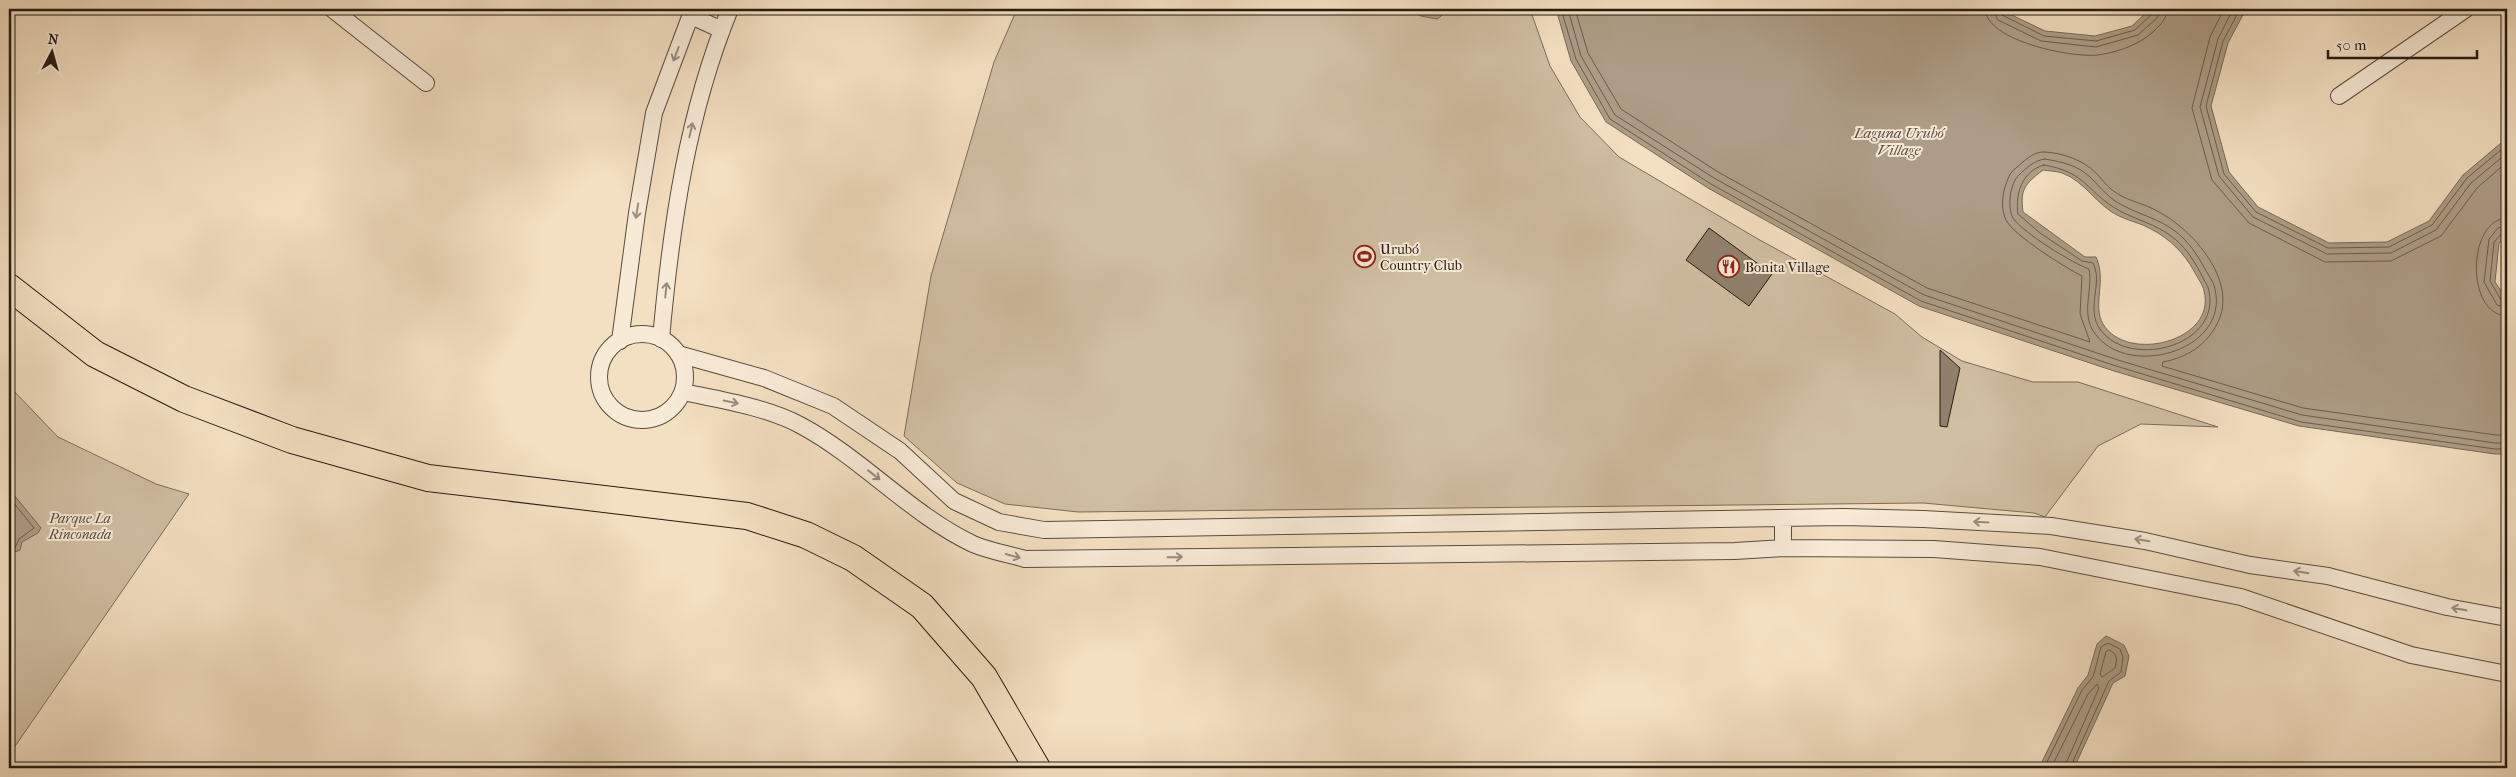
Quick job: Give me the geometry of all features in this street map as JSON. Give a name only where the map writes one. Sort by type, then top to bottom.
[{"type":"main road","points":[[9,287],[95,354],[184,399],[292,440],[428,478],[746,516],[806,535],[853,558],[922,606],[984,677],[1036,768]]},
{"type":"street","points":[[332,9],[426,83]]},
{"type":"street","points":[[661,339],[671,236],[690,129],[730,9]]},
{"type":"street","points":[[2339,96],[2466,9]]},
{"type":"street","points":[[620,340],[637,213],[654,112],[692,12],[722,30]]},
{"type":"street","points":[[634,335],[649,335],[661,339],[678,354],[684,367],[686,380],[683,392],[676,405],[664,414],[650,420],[635,420],[621,415],[609,406],[602,393],[599,378],[601,363],[609,350],[620,340],[634,335]]},
{"type":"street","points":[[678,354],[764,378],[833,406],[900,451],[954,501],[1000,522],[1044,530],[1783,518],[1923,519],[2051,526],[2145,541],[2250,565],[2328,576],[2447,607],[2507,618]]},
{"type":"street","points":[[683,392],[745,405],[799,424],[855,461],[926,516],[974,545],[1024,559],[1735,551],[1783,548],[1934,549],[2040,557],[2241,596],[2410,655],[2507,674]]},
{"type":"street","points":[[1783,518],[1783,548]]},
{"type":"street","points":[[989,549],[1000,522]]},
{"type":"green space","name":"Urubó Country Club","points":[[1017,9],[1530,9],[1550,66],[1580,117],[1619,157],[1758,239],[1895,314],[1922,337],[1962,361],[2033,382],[2078,382],[2218,427],[2141,424],[2098,446],[2045,517],[2034,513],[1923,503],[1078,512],[1005,504],[957,483],[904,436],[931,276],[994,62]]},
{"type":"green space","name":"Parque La Rinconada","points":[[9,386],[58,437],[156,484],[189,494],[9,755]]},
{"type":"water","points":[[1406,9],[1451,9],[1437,19],[1421,16]]},
{"type":"water","name":"Laguna Urubó Village","points":[[1556,9],[1999,9],[2045,31],[2095,36],[2132,26],[2150,9],[2246,9],[2228,43],[2211,106],[2229,172],[2258,207],[2329,243],[2387,242],[2429,221],[2463,175],[2507,138],[2507,235],[2499,243],[2495,282],[2507,300],[2507,454],[2495,454],[2299,426],[2114,371],[1919,306],[1708,188],[1606,122],[1571,61]],"holes":[[[2043,170],[2060,172],[2070,177],[2111,212],[2151,229],[2176,247],[2190,264],[2204,291],[2204,308],[2197,323],[2184,334],[2167,341],[2149,344],[2131,343],[2115,336],[2103,324],[2100,317],[2100,274],[2096,257],[2085,257],[2023,212],[2023,192],[2028,183]]]},
{"type":"water","points":[[9,489],[41,528],[38,533],[22,542],[20,550],[10,554]]},
{"type":"water","points":[[2106,636],[2124,645],[2129,656],[2125,676],[2113,683],[2074,768],[2039,768],[2078,688],[2088,675],[2097,644]]},
{"type":"building","name":"Bonita Village","points":[[1709,228],[1772,274],[1749,306],[1686,260]]},
{"type":"building","points":[[1940,350],[1960,368],[1947,427],[1940,426]]},
{"type":"place","name":"Urubó Country Club","points":[[1364,257]]},
{"type":"place","name":"Bonita Village","points":[[1729,267]]}]
